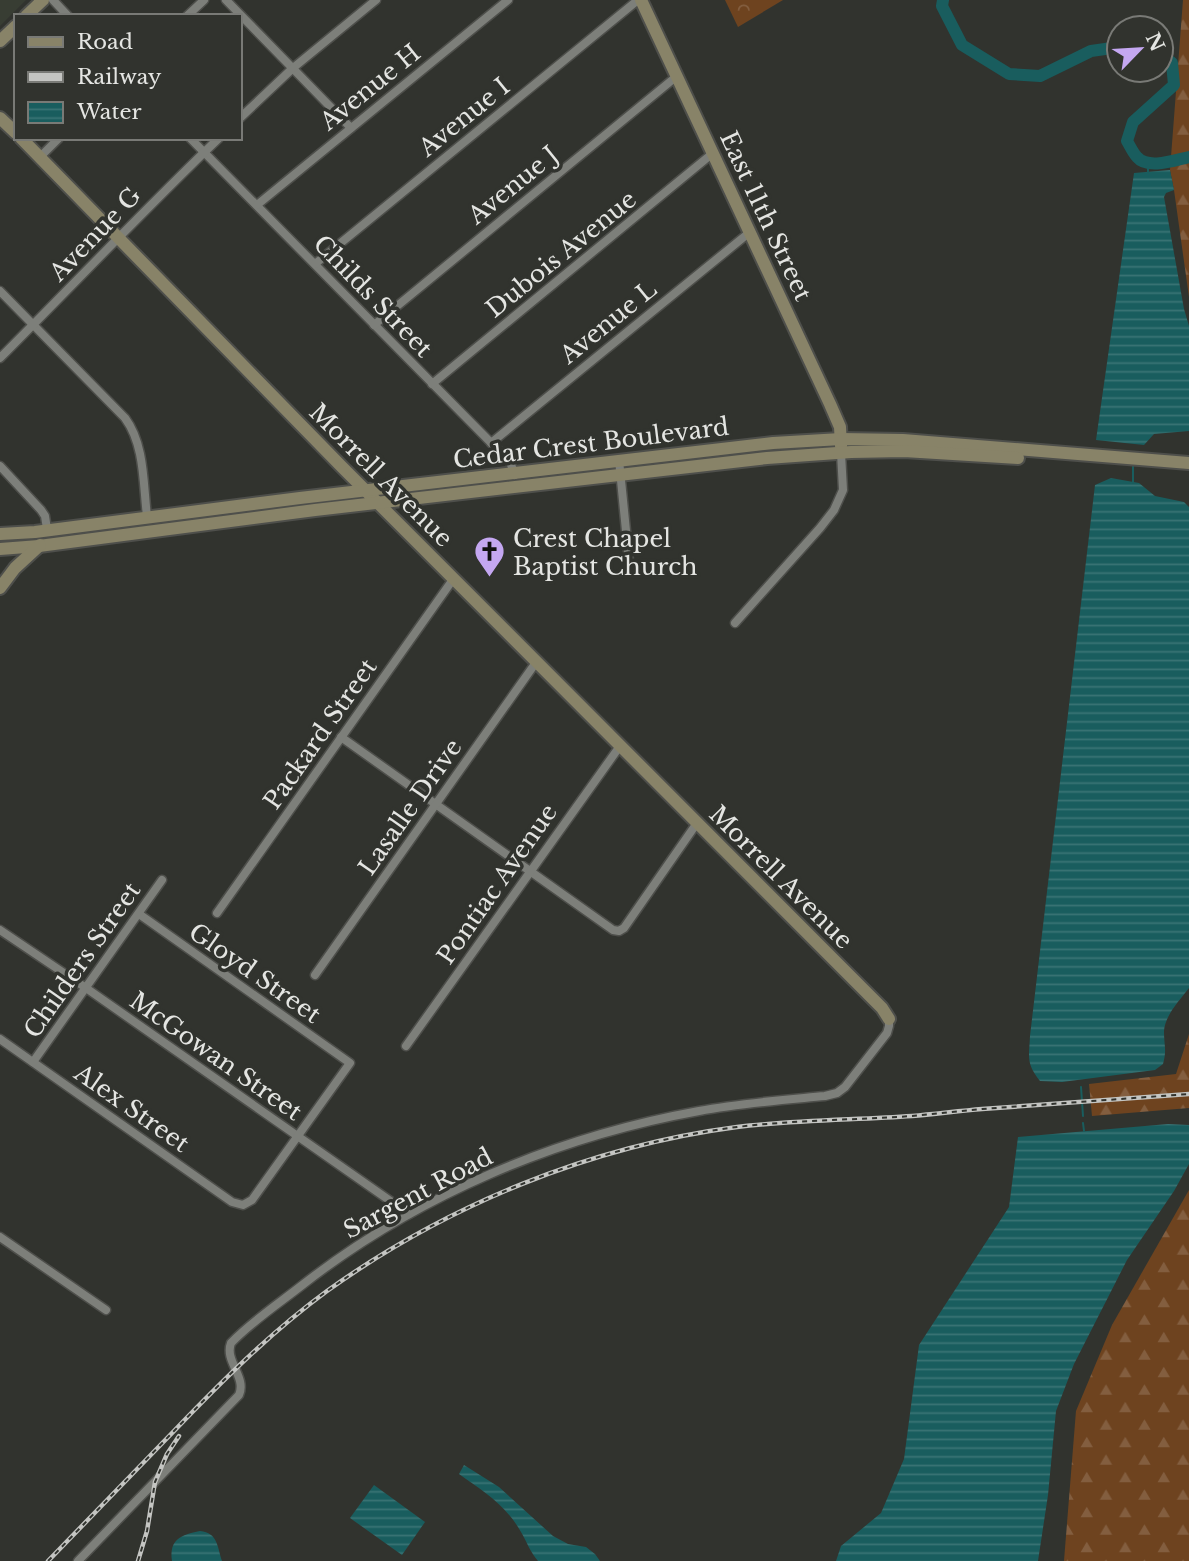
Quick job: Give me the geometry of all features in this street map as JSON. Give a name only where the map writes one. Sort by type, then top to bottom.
[{"type":"main road","points":[[28,14],[43,0]]},
{"type":"main road","name":"East 11th Street","points":[[640,0],[830,404],[839,427],[841,446]]},
{"type":"main road","points":[[0,41],[14,28]]},
{"type":"main road","points":[[0,118],[14,131]]},
{"type":"main road","name":"Morrell Avenue","points":[[23,140],[366,490],[882,1008],[889,1019]]},
{"type":"main road","name":"Cedar Crest Boulevard","points":[[6,549],[903,440],[1189,472]]},
{"type":"main road","name":"Cedar Crest Boulevard","points":[[0,534],[773,443],[841,446]]},
{"type":"main road","name":"Cedar Crest Boulevard","points":[[1002,452],[1189,464]]},
{"type":"main road","points":[[147,516],[149,532]]},
{"type":"main road","points":[[0,560],[6,549],[41,531],[47,535],[0,588]]},
{"type":"street","points":[[53,0],[66,14]]},
{"type":"street","points":[[189,14],[204,0]]},
{"type":"street","points":[[226,0],[241,14]]},
{"type":"street","points":[[234,7],[243,0]]},
{"type":"street","points":[[242,116],[293,68],[376,0]]},
{"type":"street","name":"Avenue H","points":[[257,205],[508,0]]},
{"type":"street","name":"Avenue I","points":[[315,264],[640,0]]},
{"type":"street","points":[[242,15],[351,128]]},
{"type":"street","name":"Avenue J","points":[[374,324],[677,76]]},
{"type":"street","points":[[40,157],[57,140]]},
{"type":"street","name":"Childs Street","points":[[192,140],[510,462],[516,488]]},
{"type":"street","name":"Avenue G","points":[[0,358],[217,140]]},
{"type":"street","name":"Dubois Avenue","points":[[432,384],[713,153]]},
{"type":"street","name":"Avenue L","points":[[491,443],[750,232]]},
{"type":"street","points":[[0,292],[132,427],[139,445],[147,516]]},
{"type":"street","points":[[735,623],[834,510],[843,490],[841,446]]},
{"type":"street","points":[[619,460],[629,561]]},
{"type":"street","points":[[0,466],[45,516],[41,531]]},
{"type":"street","name":"Packard Street","points":[[216,913],[454,578]]},
{"type":"street","name":"Lasalle Drive","points":[[314,975],[537,661]]},
{"type":"street","points":[[341,737],[613,930],[624,928],[697,823]]},
{"type":"street","name":"Pontiac Avenue","points":[[406,1046],[620,746]]},
{"type":"street","name":"Childers Street","points":[[33,1062],[162,880]]},
{"type":"street","name":"Gloyd Street","points":[[139,914],[350,1063],[298,1136]]},
{"type":"street","name":"McGowan Street","points":[[0,930],[409,1214]]},
{"type":"street","name":"Sargent Road","points":[[78,1561],[239,1395],[240,1383],[229,1349],[236,1338],[323,1268],[409,1214],[498,1171],[576,1141],[700,1111],[825,1097],[837,1093],[852,1080],[887,1033],[889,1019]]},
{"type":"street","name":"Alex Street","points":[[0,1039],[232,1202],[243,1205],[252,1200],[298,1136]]},
{"type":"street","points":[[0,1237],[106,1310]]},
{"type":"shaded area","points":[[0,0],[26,0],[0,26]]},
{"type":"green space","points":[[725,0],[783,0],[738,27]]},
{"type":"green space","points":[[1183,0],[1189,0],[1189,297],[1170,170]]},
{"type":"green space","points":[[1189,1034],[1189,1108],[1092,1116],[1089,1084],[1176,1074]]},
{"type":"green space","points":[[1189,1190],[1189,1561],[1064,1561],[1076,1411],[1112,1325]]},
{"type":"water","points":[[1170,170],[1174,190],[1166,193],[1164,197],[1189,326],[1189,431],[1154,434],[1144,445],[1096,440],[1134,173]]},
{"type":"water","points":[[1111,478],[1139,483],[1155,496],[1184,502],[1189,507],[1189,988],[1167,1019],[1163,1064],[1155,1070],[1062,1082],[1040,1081],[1029,1060],[1030,1036],[1095,485]]},
{"type":"water","points":[[1168,1124],[1189,1125],[1189,1164],[1127,1260],[1074,1364],[1056,1411],[1038,1561],[836,1561],[841,1546],[881,1513],[904,1459],[919,1345],[1009,1207],[1018,1137]]},
{"type":"water","points":[[464,1465],[499,1487],[553,1536],[568,1544],[586,1547],[600,1561],[538,1561],[508,1514],[493,1499],[459,1474]]},
{"type":"water","points":[[374,1485],[425,1522],[402,1555],[350,1518]]},
{"type":"water","points":[[200,1531],[214,1537],[222,1561],[172,1561],[172,1548],[178,1539]]},
{"type":"waterway","points":[[943,0],[942,6],[962,45],[1009,74],[1040,76],[1091,51],[1105,49]]},
{"type":"waterway","points":[[1174,84],[1133,122],[1127,141],[1137,157],[1148,163],[1189,157]]},
{"type":"waterway","points":[[1148,163],[1148,172]]},
{"type":"waterway","points":[[1133,466],[1133,483]]},
{"type":"waterway","points":[[1081,1087],[1083,1116]]},
{"type":"waterway","points":[[1083,1123],[1084,1131]]},
{"type":"railway","points":[[48,1561],[192,1412],[267,1340],[306,1307],[373,1260],[421,1232],[522,1184],[628,1149],[737,1127],[1189,1094]]},
{"type":"railway","points":[[138,1561],[147,1531],[155,1482],[167,1454],[179,1436]]},
{"type":"place","name":"Crest Chapel Baptist Church","points":[[490,579]]}]
